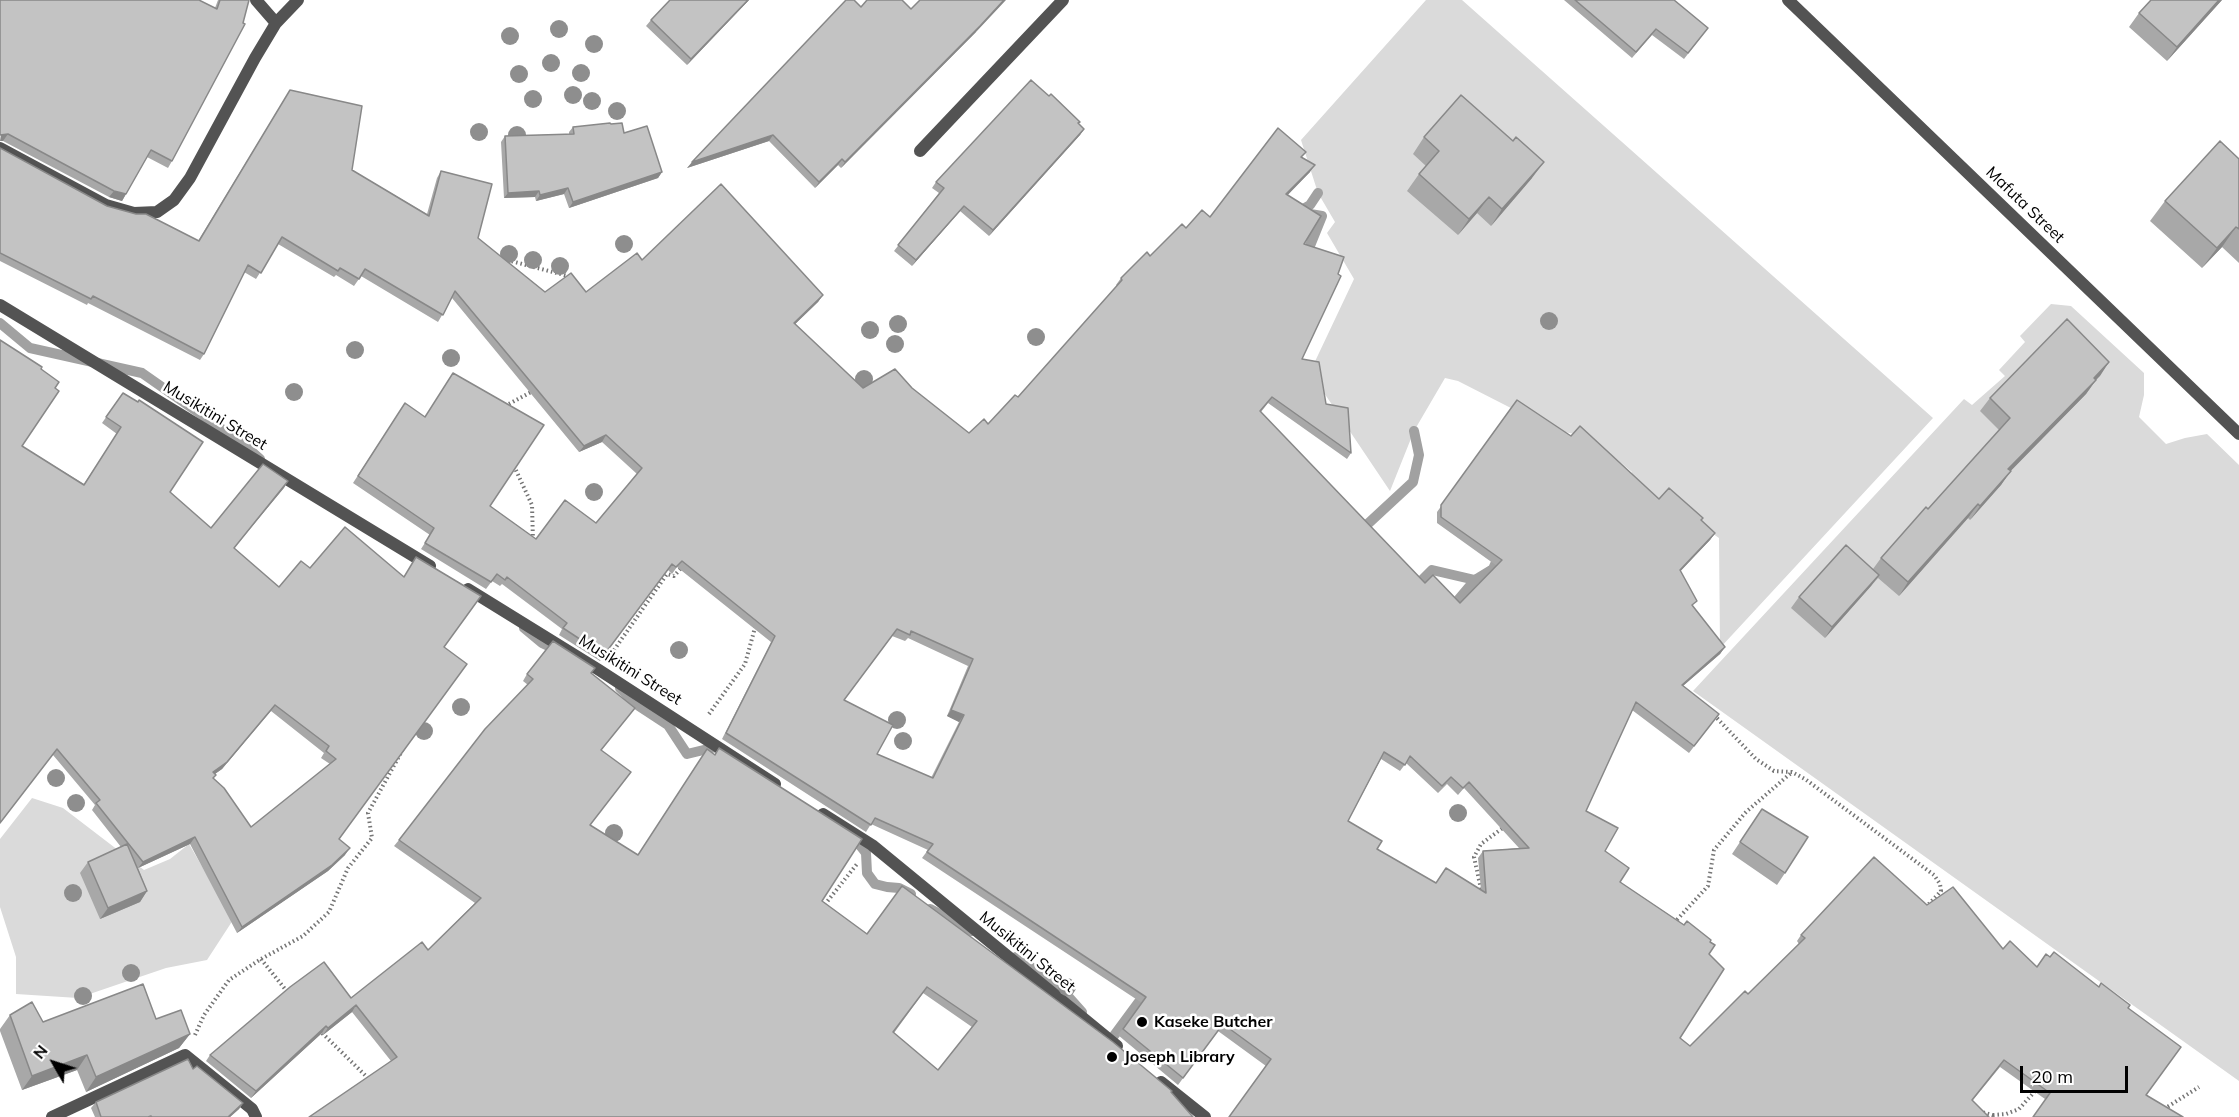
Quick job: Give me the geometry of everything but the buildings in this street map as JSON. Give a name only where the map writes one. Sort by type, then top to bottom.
[{"type":"street","points":[[256,0],[276,23]]},
{"type":"street","points":[[0,148],[106,205],[134,213],[157,212],[174,200],[190,178],[238,87],[276,23],[298,0]]},
{"type":"street","points":[[920,152],[1063,0]]},
{"type":"street","name":"Mafuta Street","points":[[1788,0],[2239,434]]},
{"type":"street","name":"Musikitini Street","points":[[0,305],[449,577],[697,732],[786,791]]},
{"type":"street","name":"Musikitini Street","points":[[815,809],[872,845],[1123,1051]]},
{"type":"street","points":[[52,1117],[185,1055],[252,1109],[256,1117]]},
{"type":"street","points":[[1150,1073],[1205,1117]]},
{"type":"path","points":[[495,256],[568,276],[575,284]]},
{"type":"path","points":[[497,409],[538,388]]},
{"type":"path","points":[[512,462],[532,505],[533,543]]},
{"type":"path","points":[[599,670],[667,574],[674,576],[688,559]]},
{"type":"path","points":[[697,732],[745,664],[758,621]]},
{"type":"path","points":[[1710,710],[1756,759],[1774,771],[1792,772],[1804,779],[1934,875],[1940,884],[1941,891],[1924,909]]},
{"type":"path","points":[[185,1055],[204,1015],[229,980],[303,936],[329,912],[348,868],[372,838],[368,813],[384,781],[401,757],[404,747]]},
{"type":"path","points":[[1668,932],[1680,914],[1708,886],[1714,850],[1746,812],[1792,772]]},
{"type":"path","points":[[1482,896],[1474,863],[1476,852],[1481,844],[1495,836],[1510,821]]},
{"type":"path","points":[[822,908],[872,845]]},
{"type":"path","points":[[261,959],[293,999]]},
{"type":"path","points":[[316,1026],[371,1081]]},
{"type":"path","points":[[1976,1110],[1994,1116],[2019,1109],[2040,1084]]},
{"type":"path","points":[[2160,1111],[2199,1087]]},
{"type":"shaded area","points":[[1426,0],[1462,0],[1933,418],[1720,648],[1719,538],[1661,498],[1620,537],[1601,517],[1632,472],[1590,437],[1554,430],[1458,381],[1445,378],[1414,431],[1390,491],[1310,372],[1354,279],[1327,233],[1335,222],[1318,193],[1301,140]]},
{"type":"shaded area","points":[[2051,304],[2071,306],[2144,373],[2144,395],[2139,417],[2166,444],[2207,434],[2239,465],[2239,1081],[1693,691],[1964,399],[1972,405],[2005,376],[1999,370],[2025,342],[2020,336]]},
{"type":"shaded area","points":[[32,798],[63,808],[144,870],[170,859],[189,844],[233,920],[207,960],[166,968],[78,998],[16,994],[16,957],[0,907],[0,839]]},
{"type":"waterway","points":[[1305,258],[1322,216],[1298,212],[1310,205],[1318,193]]},
{"type":"waterway","points":[[0,323],[30,348],[142,373],[242,443],[260,459]]},
{"type":"waterway","points":[[1359,532],[1413,482],[1419,455],[1414,431]]},
{"type":"waterway","points":[[1413,589],[1432,570],[1475,580],[1493,569],[1500,553]]},
{"type":"waterway","points":[[1456,612],[1453,606],[1475,580]]},
{"type":"waterway","points":[[524,628],[542,643],[561,652]]},
{"type":"waterway","points":[[620,688],[639,706],[668,725],[687,754],[716,747],[720,751]]},
{"type":"waterway","points":[[851,834],[866,853],[867,873],[875,884],[899,888],[911,894]]},
{"type":"waterway","points":[[930,909],[972,931]]},
{"type":"waterway","points":[[1016,957],[1058,985],[1082,1012]]},
{"type":"waterway","points":[[1113,1037],[1147,991]]},
{"type":"place","name":"Kaseke Butcher","points":[[1142,1022]]},
{"type":"place","name":"Joseph Library","points":[[1112,1057]]}]
